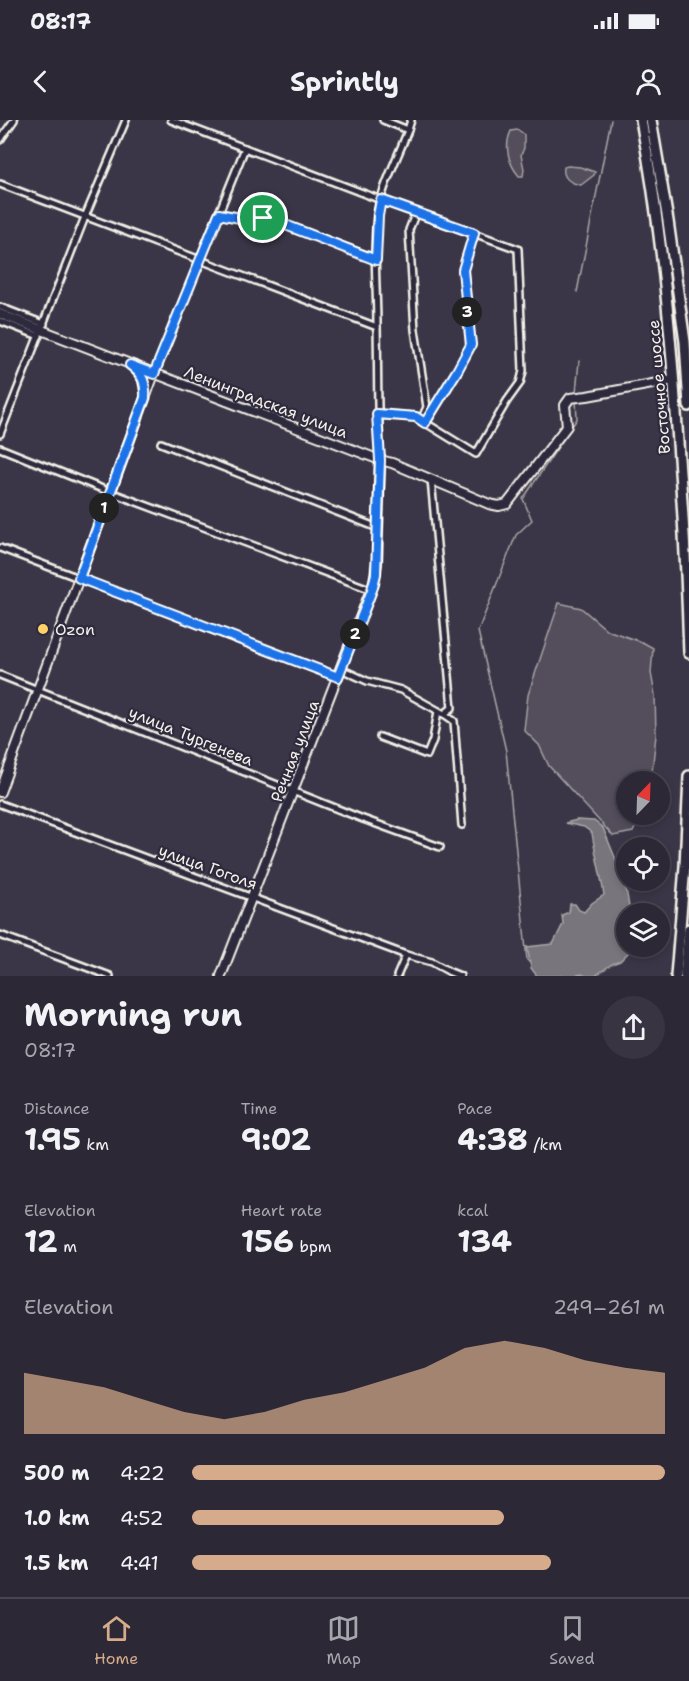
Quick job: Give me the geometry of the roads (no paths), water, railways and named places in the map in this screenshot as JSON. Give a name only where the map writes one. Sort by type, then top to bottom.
[{"type":"highway","name":"Восточное шоссе","points":[[641,120],[657,222],[674,380],[685,532],[689,653]]},
{"type":"highway","name":"Восточное шоссе","points":[[651,120],[685,342],[689,406]]},
{"type":"highway","points":[[657,222],[662,218],[668,221]]},
{"type":"highway","points":[[685,532],[689,570]]},
{"type":"highway","points":[[676,976],[685,866],[689,776]]},
{"type":"highway","points":[[685,976],[689,929]]},
{"type":"street","points":[[0,140],[14,120]]},
{"type":"street","points":[[0,434],[85,217],[126,120]]},
{"type":"street","points":[[171,120],[381,200],[518,249],[523,371],[520,383],[507,400],[476,454],[416,417],[377,414]]},
{"type":"street","points":[[383,120],[408,130]]},
{"type":"street","points":[[380,460],[377,414],[378,216],[381,200],[411,120]]},
{"type":"street","points":[[0,792],[154,374],[245,148]]},
{"type":"street","points":[[0,184],[377,327]]},
{"type":"street","points":[[416,212],[409,230],[415,330],[427,407],[423,422]]},
{"type":"street","points":[[219,214],[245,219],[270,219],[376,260]]},
{"type":"street","points":[[423,422],[457,371],[471,345],[463,270],[474,233]]},
{"type":"street","points":[[0,307],[42,330]]},
{"type":"street","name":"Ленинградская улица","points":[[0,314],[499,506],[507,504],[567,426],[565,405],[567,400],[674,380]]},
{"type":"street","points":[[0,321],[42,330]]},
{"type":"street","points":[[130,365],[143,378],[145,398]]},
{"type":"street","points":[[161,442],[378,528]]},
{"type":"street","points":[[0,448],[110,492],[372,590]]},
{"type":"street","name":"Речная улица","points":[[221,976],[372,590],[376,574],[380,460]]},
{"type":"street","points":[[431,479],[452,708],[441,712]]},
{"type":"street","points":[[0,548],[340,673],[401,690],[441,712],[454,721],[462,825]]},
{"type":"street","name":"улица Тургенева","points":[[0,675],[363,819],[440,847]]},
{"type":"street","points":[[380,737],[427,755],[441,712]]},
{"type":"street","name":"улица Гоголя","points":[[0,804],[406,955],[432,962],[458,976]]},
{"type":"street","points":[[0,935],[110,976]]},
{"type":"street","points":[[398,976],[406,955]]},
{"type":"waterway","points":[[577,292],[611,120]]},
{"type":"waterway","points":[[576,393],[579,361]]},
{"type":"waterway","points":[[530,963],[527,960],[506,751],[478,631],[516,535],[532,520],[523,499],[577,419],[576,401]]},
{"type":"place","name":"Ozon","points":[[43,629]]}]
